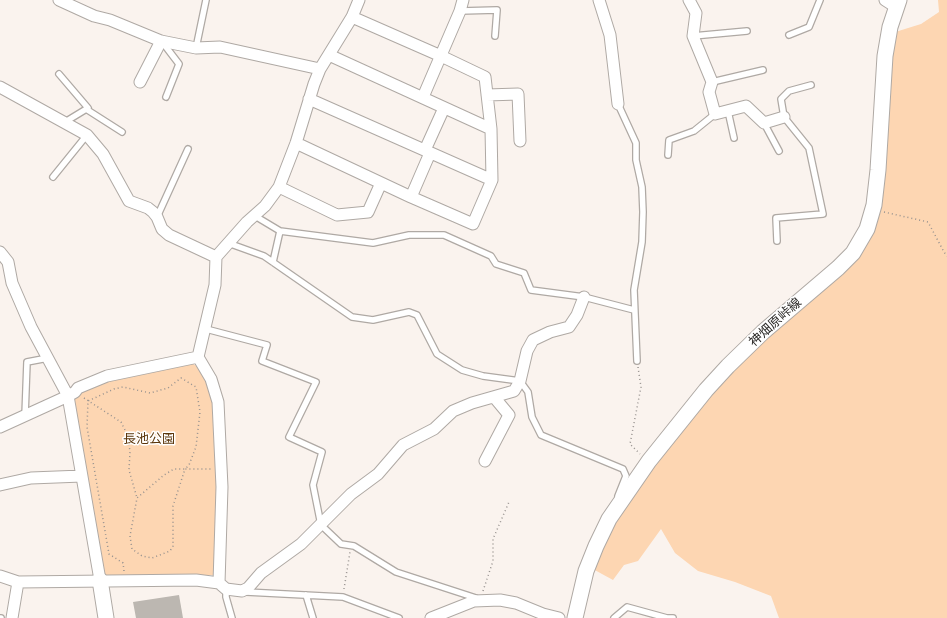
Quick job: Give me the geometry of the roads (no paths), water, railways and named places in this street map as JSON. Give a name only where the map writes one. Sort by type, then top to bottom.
[{"type":"street","points":[[59,0],[94,16],[110,20],[161,41],[196,48],[220,47],[320,69]]},
{"type":"street","points":[[222,586],[222,469],[218,402],[211,379],[198,357],[206,329],[215,285],[216,257],[265,206],[279,187],[296,144],[309,99],[320,69],[352,17],[359,0]]},
{"type":"street","points":[[423,97],[460,11],[463,0]]},
{"type":"street","points":[[599,0],[610,35],[618,104]]},
{"type":"street","points":[[689,0],[696,13],[693,36],[712,82],[709,92],[715,114],[746,106],[764,123],[784,118]]},
{"type":"street","name":"神畑原峠線","points":[[575,618],[586,571],[596,546],[609,519],[648,463],[706,390],[728,366],[774,322],[838,268],[853,252],[867,229],[874,205],[878,170],[885,56],[893,2]]},
{"type":"street","points":[[296,144],[473,224],[492,180],[491,129],[485,77],[352,17]]},
{"type":"street","points":[[140,82],[161,41]]},
{"type":"street","points":[[329,55],[491,129]]},
{"type":"street","points":[[0,87],[87,135],[103,154],[129,201],[148,208],[157,217],[162,229],[169,235],[216,257]]},
{"type":"street","points":[[487,95],[518,94],[520,141]]},
{"type":"street","points":[[309,99],[492,180]]},
{"type":"street","points":[[411,197],[444,108]]},
{"type":"street","points":[[279,187],[337,215],[368,212],[380,183]]},
{"type":"street","points":[[0,252],[8,262],[12,283],[31,327],[68,396],[106,618]]},
{"type":"street","points":[[0,576],[18,582],[196,580],[242,591],[248,588],[261,573],[301,544],[351,494],[378,474],[403,445],[434,430],[453,411],[472,403],[514,391],[520,381],[527,351],[533,340],[550,332],[569,327],[577,314],[584,297]]},
{"type":"street","points":[[0,427],[68,396],[75,392],[78,388],[107,376],[198,357]]},
{"type":"street","points":[[485,461],[509,415],[494,397]]},
{"type":"street","points":[[0,485],[31,478],[82,476]]},
{"type":"street","points":[[12,618],[18,582]]},
{"type":"street","points":[[431,618],[480,600],[500,600],[516,603],[543,614],[559,618]]},
{"type":"lane","points":[[196,48],[206,0]]},
{"type":"lane","points":[[789,35],[809,27],[820,0]]},
{"type":"lane","points":[[460,11],[497,10],[495,36]]},
{"type":"lane","points":[[693,36],[747,31]]},
{"type":"lane","points":[[161,41],[179,64],[166,97]]},
{"type":"lane","points":[[712,82],[763,70]]},
{"type":"lane","points":[[59,74],[88,108],[86,110]]},
{"type":"lane","points":[[777,241],[776,218],[823,214],[809,148],[784,118],[781,99],[789,91],[811,85]]},
{"type":"lane","points":[[618,104],[636,142],[636,160],[642,187],[642,242],[634,290],[637,361]]},
{"type":"lane","points":[[65,122],[86,110]]},
{"type":"lane","points":[[86,110],[122,132]]},
{"type":"lane","points":[[728,111],[734,138]]},
{"type":"lane","points":[[668,155],[669,140],[694,131],[715,114]]},
{"type":"lane","points":[[764,123],[779,151]]},
{"type":"lane","points":[[53,177],[87,135]]},
{"type":"lane","points":[[157,217],[188,149]]},
{"type":"lane","points":[[255,216],[280,231],[373,243],[409,235],[444,235],[491,256],[496,264],[524,273],[531,290],[584,297],[634,310]]},
{"type":"lane","points":[[273,262],[280,231]]},
{"type":"lane","points":[[228,243],[264,256],[352,317],[373,320],[409,312],[417,315],[437,354],[462,370],[483,376],[520,381],[528,392],[532,417],[541,435],[623,470],[626,476],[617,496],[622,501]]},
{"type":"lane","points":[[206,329],[267,345],[262,361],[316,382],[289,437],[322,452],[312,485],[321,525],[341,544],[366,552],[396,572],[446,587],[480,600]]},
{"type":"lane","points":[[25,416],[27,362],[48,358]]},
{"type":"lane","points":[[222,586],[232,618]]},
{"type":"lane","points":[[242,591],[342,597],[399,618]]},
{"type":"lane","points":[[306,595],[313,618]]},
{"type":"lane","points":[[614,618],[626,607],[667,618],[673,618]]},
{"type":"park label","name":"長池公園","points":[[149,439]]}]
